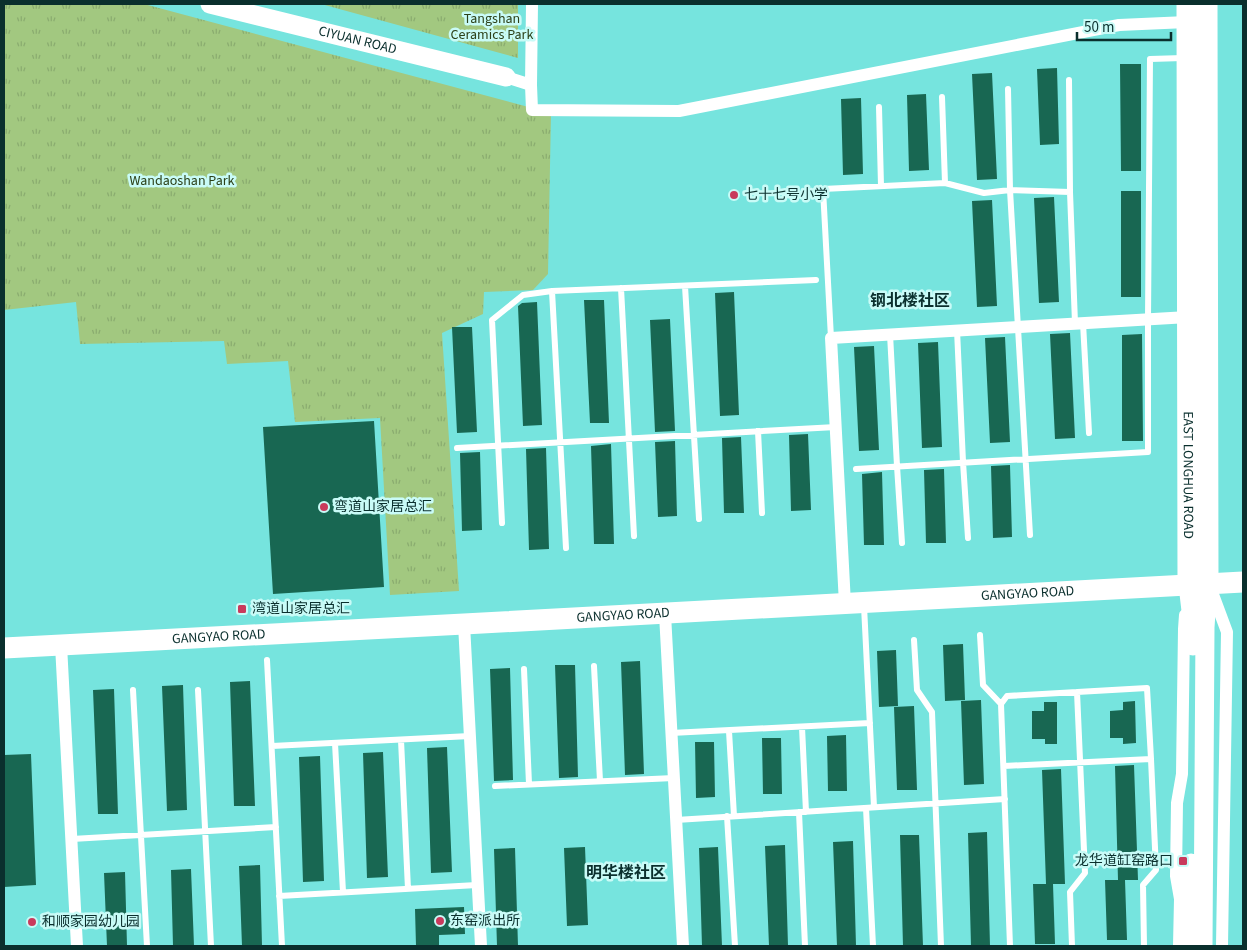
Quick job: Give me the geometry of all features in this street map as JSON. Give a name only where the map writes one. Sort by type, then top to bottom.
[{"type":"main road","name":"CIYUAN ROAD","points":[[210,4],[506,77]]},
{"type":"main road","name":"EAST LONGHUA ROAD","points":[[1190,946],[1193,628],[1198,584],[1207,4]]},
{"type":"main road","name":"EAST LONGHUA ROAD","points":[[1187,13],[1188,317],[1198,584],[1205,627],[1203,946]]},
{"type":"main road","name":"GANGYAO ROAD","points":[[4,648],[1243,582]]},
{"type":"street","points":[[532,4],[532,110],[678,111],[1187,13]]},
{"type":"street","points":[[506,77],[531,85]]},
{"type":"street","points":[[854,603],[836,427],[831,338],[1188,317]]},
{"type":"street","points":[[1179,946],[1180,899],[1176,876],[1177,803],[1182,774],[1184,629],[1198,584]]},
{"type":"street","points":[[1198,584],[1227,632],[1222,946]]},
{"type":"street","points":[[665,614],[683,946]]},
{"type":"street","points":[[464,624],[481,946]]},
{"type":"street","points":[[61,645],[77,946]]},
{"type":"lane","points":[[856,468],[1148,452],[1150,59],[1187,58]]},
{"type":"lane","points":[[1069,80],[1070,192],[1089,433]]},
{"type":"lane","points":[[1008,89],[1010,190],[1030,535]]},
{"type":"lane","points":[[942,97],[945,183]]},
{"type":"lane","points":[[880,107],[881,186]]},
{"type":"lane","points":[[831,338],[823,189],[945,183],[984,193],[1010,190],[1070,192]]},
{"type":"lane","points":[[502,522],[492,320],[522,295],[552,290],[816,280]]},
{"type":"lane","points":[[685,286],[699,518]]},
{"type":"lane","points":[[621,288],[634,536]]},
{"type":"lane","points":[[552,290],[566,548]]},
{"type":"lane","points":[[958,330],[968,538]]},
{"type":"lane","points":[[890,334],[902,543]]},
{"type":"lane","points":[[457,448],[836,427]]},
{"type":"lane","points":[[758,431],[762,513]]},
{"type":"lane","points":[[854,603],[870,723],[874,808]]},
{"type":"lane","points":[[980,635],[983,686],[1001,704]]},
{"type":"lane","points":[[914,640],[917,690],[932,712],[941,946]]},
{"type":"lane","points":[[267,660],[282,946]]},
{"type":"lane","points":[[594,666],[600,781]]},
{"type":"lane","points":[[524,669],[529,784]]},
{"type":"lane","points":[[1010,946],[1001,704],[1007,696],[1147,688],[1156,870],[1143,884],[1144,946]]},
{"type":"lane","points":[[133,690],[147,946]]},
{"type":"lane","points":[[198,690],[211,946]]},
{"type":"lane","points":[[1072,946],[1070,892],[1084,873],[1077,692]]},
{"type":"lane","points":[[671,733],[870,723]]},
{"type":"lane","points":[[802,727],[805,946]]},
{"type":"lane","points":[[729,731],[735,946]]},
{"type":"lane","points":[[272,746],[470,736]]},
{"type":"lane","points":[[402,740],[408,889]]},
{"type":"lane","points":[[336,743],[343,892]]},
{"type":"lane","points":[[1004,766],[1151,759]]},
{"type":"lane","points":[[495,786],[674,778]]},
{"type":"lane","points":[[676,820],[1005,799]]},
{"type":"lane","points":[[866,808],[873,946]]},
{"type":"lane","points":[[72,839],[276,827]]},
{"type":"lane","points":[[279,896],[477,885]]},
{"type":"green space","name":"Wandaoshan Park","points":[[4,4],[144,4],[551,113],[548,274],[533,290],[484,292],[483,314],[442,333],[459,591],[390,595],[380,418],[295,422],[288,361],[227,364],[224,341],[80,344],[76,302],[4,310]]},
{"type":"green space","name":"Tangshan Ceramics Park","points":[[321,4],[518,4],[518,58]]},
{"type":"building","points":[[1120,64],[1141,64],[1141,171],[1121,171]]},
{"type":"building","points":[[1057,68],[1059,144],[1040,145],[1037,69]]},
{"type":"building","points":[[992,73],[997,179],[977,180],[972,74]]},
{"type":"building","points":[[926,94],[929,170],[909,171],[907,95]]},
{"type":"building","points":[[861,98],[863,174],[843,175],[841,99]]},
{"type":"building","points":[[1121,191],[1141,191],[1141,297],[1121,297]]},
{"type":"building","points":[[1054,197],[1059,302],[1039,303],[1034,198]]},
{"type":"building","points":[[992,200],[997,306],[977,307],[972,201]]},
{"type":"building","points":[[734,292],[739,415],[720,416],[715,293]]},
{"type":"building","points":[[584,300],[604,300],[609,423],[590,423]]},
{"type":"building","points":[[537,302],[542,425],[523,426],[518,306],[522,303]]},
{"type":"building","points":[[670,319],[675,431],[655,432],[650,320]]},
{"type":"building","points":[[452,327],[472,327],[477,432],[457,433]]},
{"type":"building","points":[[1070,333],[1075,438],[1055,439],[1050,334]]},
{"type":"building","points":[[1142,334],[1143,441],[1122,441],[1122,335]]},
{"type":"building","points":[[1005,337],[1010,442],[990,443],[985,338]]},
{"type":"building","points":[[938,342],[942,447],[922,448],[918,343]]},
{"type":"building","points":[[874,346],[879,450],[859,451],[854,347]]},
{"type":"building","name":"弯道山家居总汇","points":[[374,421],[384,587],[273,594],[263,427]]},
{"type":"building","points":[[808,434],[811,510],[791,511],[789,435]]},
{"type":"building","points":[[741,437],[744,513],[724,513],[722,438]]},
{"type":"building","points":[[675,441],[677,516],[658,517],[655,442]]},
{"type":"building","points":[[611,444],[614,544],[594,544],[591,446]]},
{"type":"building","points":[[546,448],[549,549],[529,550],[526,449]]},
{"type":"building","points":[[480,452],[482,530],[462,531],[460,453]]},
{"type":"building","points":[[1010,465],[1012,537],[993,538],[991,466]]},
{"type":"building","points":[[944,469],[946,543],[926,543],[924,470]]},
{"type":"building","points":[[882,472],[884,545],[864,545],[862,474]]},
{"type":"building","points":[[963,644],[965,700],[945,701],[943,645]]},
{"type":"building","points":[[896,650],[898,706],[879,707],[877,651]]},
{"type":"building","points":[[640,661],[644,774],[625,775],[621,662]]},
{"type":"building","points":[[555,665],[575,665],[578,777],[559,778]]},
{"type":"building","points":[[510,668],[513,780],[494,781],[490,669]]},
{"type":"building","points":[[250,681],[255,806],[234,806],[230,682]]},
{"type":"building","points":[[183,685],[187,810],[167,811],[162,686]]},
{"type":"building","points":[[114,689],[118,814],[98,814],[93,690]]},
{"type":"building","points":[[981,700],[984,784],[964,785],[961,701]]},
{"type":"building","points":[[1135,701],[1136,743],[1123,744],[1123,738],[1110,738],[1110,711],[1123,710],[1123,702]]},
{"type":"building","points":[[1044,702],[1057,702],[1057,744],[1045,744],[1045,739],[1032,739],[1032,711],[1044,711]]},
{"type":"building","points":[[914,706],[917,790],[897,790],[894,707]]},
{"type":"building","points":[[846,735],[847,791],[828,791],[827,736]]},
{"type":"building","points":[[762,738],[781,738],[782,794],[763,794]]},
{"type":"building","points":[[695,742],[714,742],[715,797],[696,798]]},
{"type":"building","points":[[447,747],[452,872],[431,873],[427,748]]},
{"type":"building","points":[[383,752],[388,877],[367,878],[363,753]]},
{"type":"building","points":[[31,754],[36,885],[4,887],[4,755]]},
{"type":"building","points":[[320,756],[324,881],[303,882],[299,757]]},
{"type":"building","points":[[1134,765],[1138,880],[1125,880],[1127,940],[1107,940],[1105,880],[1118,880],[1115,766]]},
{"type":"building","points":[[1061,769],[1065,884],[1053,884],[1055,944],[1035,944],[1033,884],[1046,884],[1042,770]]},
{"type":"building","points":[[987,832],[990,946],[971,946],[968,833]]},
{"type":"building","points":[[900,835],[919,835],[923,946],[903,946]]},
{"type":"building","points":[[853,841],[856,946],[837,946],[833,842]]},
{"type":"building","points":[[785,845],[788,946],[769,946],[765,846]]},
{"type":"building","points":[[585,847],[588,925],[567,926],[564,848]]},
{"type":"building","points":[[718,847],[722,946],[702,946],[699,848]]},
{"type":"building","points":[[515,848],[518,946],[497,946],[494,849]]},
{"type":"building","points":[[260,865],[262,946],[242,946],[239,866]]},
{"type":"building","points":[[191,869],[194,946],[173,946],[171,870]]},
{"type":"building","points":[[125,872],[127,946],[107,946],[104,873]]},
{"type":"building","name":"东窑派出所","points":[[464,907],[465,934],[439,935],[439,946],[416,946],[415,909]]},
{"type":"place","name":"七十七号小学","points":[[734,195]]},
{"type":"place","name":"弯道山家居总汇","points":[[324,507]]},
{"type":"place","name":"湾道山家居总汇","points":[[242,609]]},
{"type":"place","name":"龙华道缸窑路口","points":[[1183,861]]},
{"type":"place","name":"东窑派出所","points":[[440,921]]},
{"type":"place","name":"和顺家园幼儿园","points":[[32,922]]},
{"type":"district","name":"钢北楼社区","points":[[910,301]]},
{"type":"district","name":"明华楼社区","points":[[626,873]]}]
